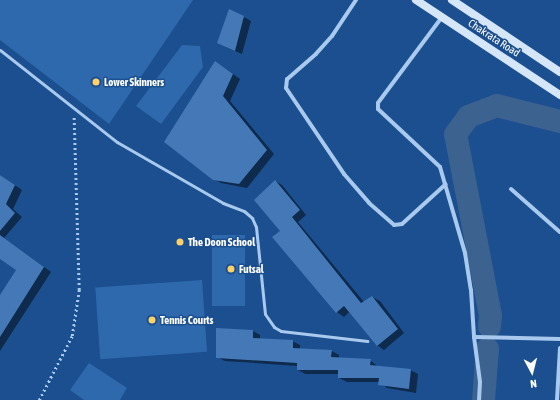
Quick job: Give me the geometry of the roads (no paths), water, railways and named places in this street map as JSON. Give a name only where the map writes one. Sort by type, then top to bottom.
[{"type":"main road","name":"Chakrata Road","points":[[416,0],[560,95]]},
{"type":"main road","name":"Chakrata Road","points":[[452,0],[560,72]]},
{"type":"street","points":[[356,0],[332,36],[316,54],[287,78],[286,88],[344,174],[369,203],[394,225],[402,224],[446,184]]},
{"type":"street","points":[[442,17],[377,105],[378,109],[440,167],[446,184],[465,252],[480,382],[479,400]]},
{"type":"street","points":[[511,189],[560,232]]},
{"type":"street","points":[[474,337],[560,339]]},
{"type":"street","points":[[557,400],[560,348]]},
{"type":"lane","points":[[0,50],[117,142],[223,203],[244,211],[252,218],[256,227],[265,314],[274,327],[281,331],[367,341]]},
{"type":"waterway","points":[[489,326],[490,315],[455,134],[468,116],[496,105],[560,121]]},
{"type":"waterway","points":[[483,400],[487,348]]},
{"type":"place","name":"Lower Skinners","points":[[96,82]]},
{"type":"place","name":"The Doon School","points":[[180,242]]},
{"type":"place","name":"Futsal","points":[[231,269]]},
{"type":"place","name":"Tennis Courts","points":[[152,320]]}]
